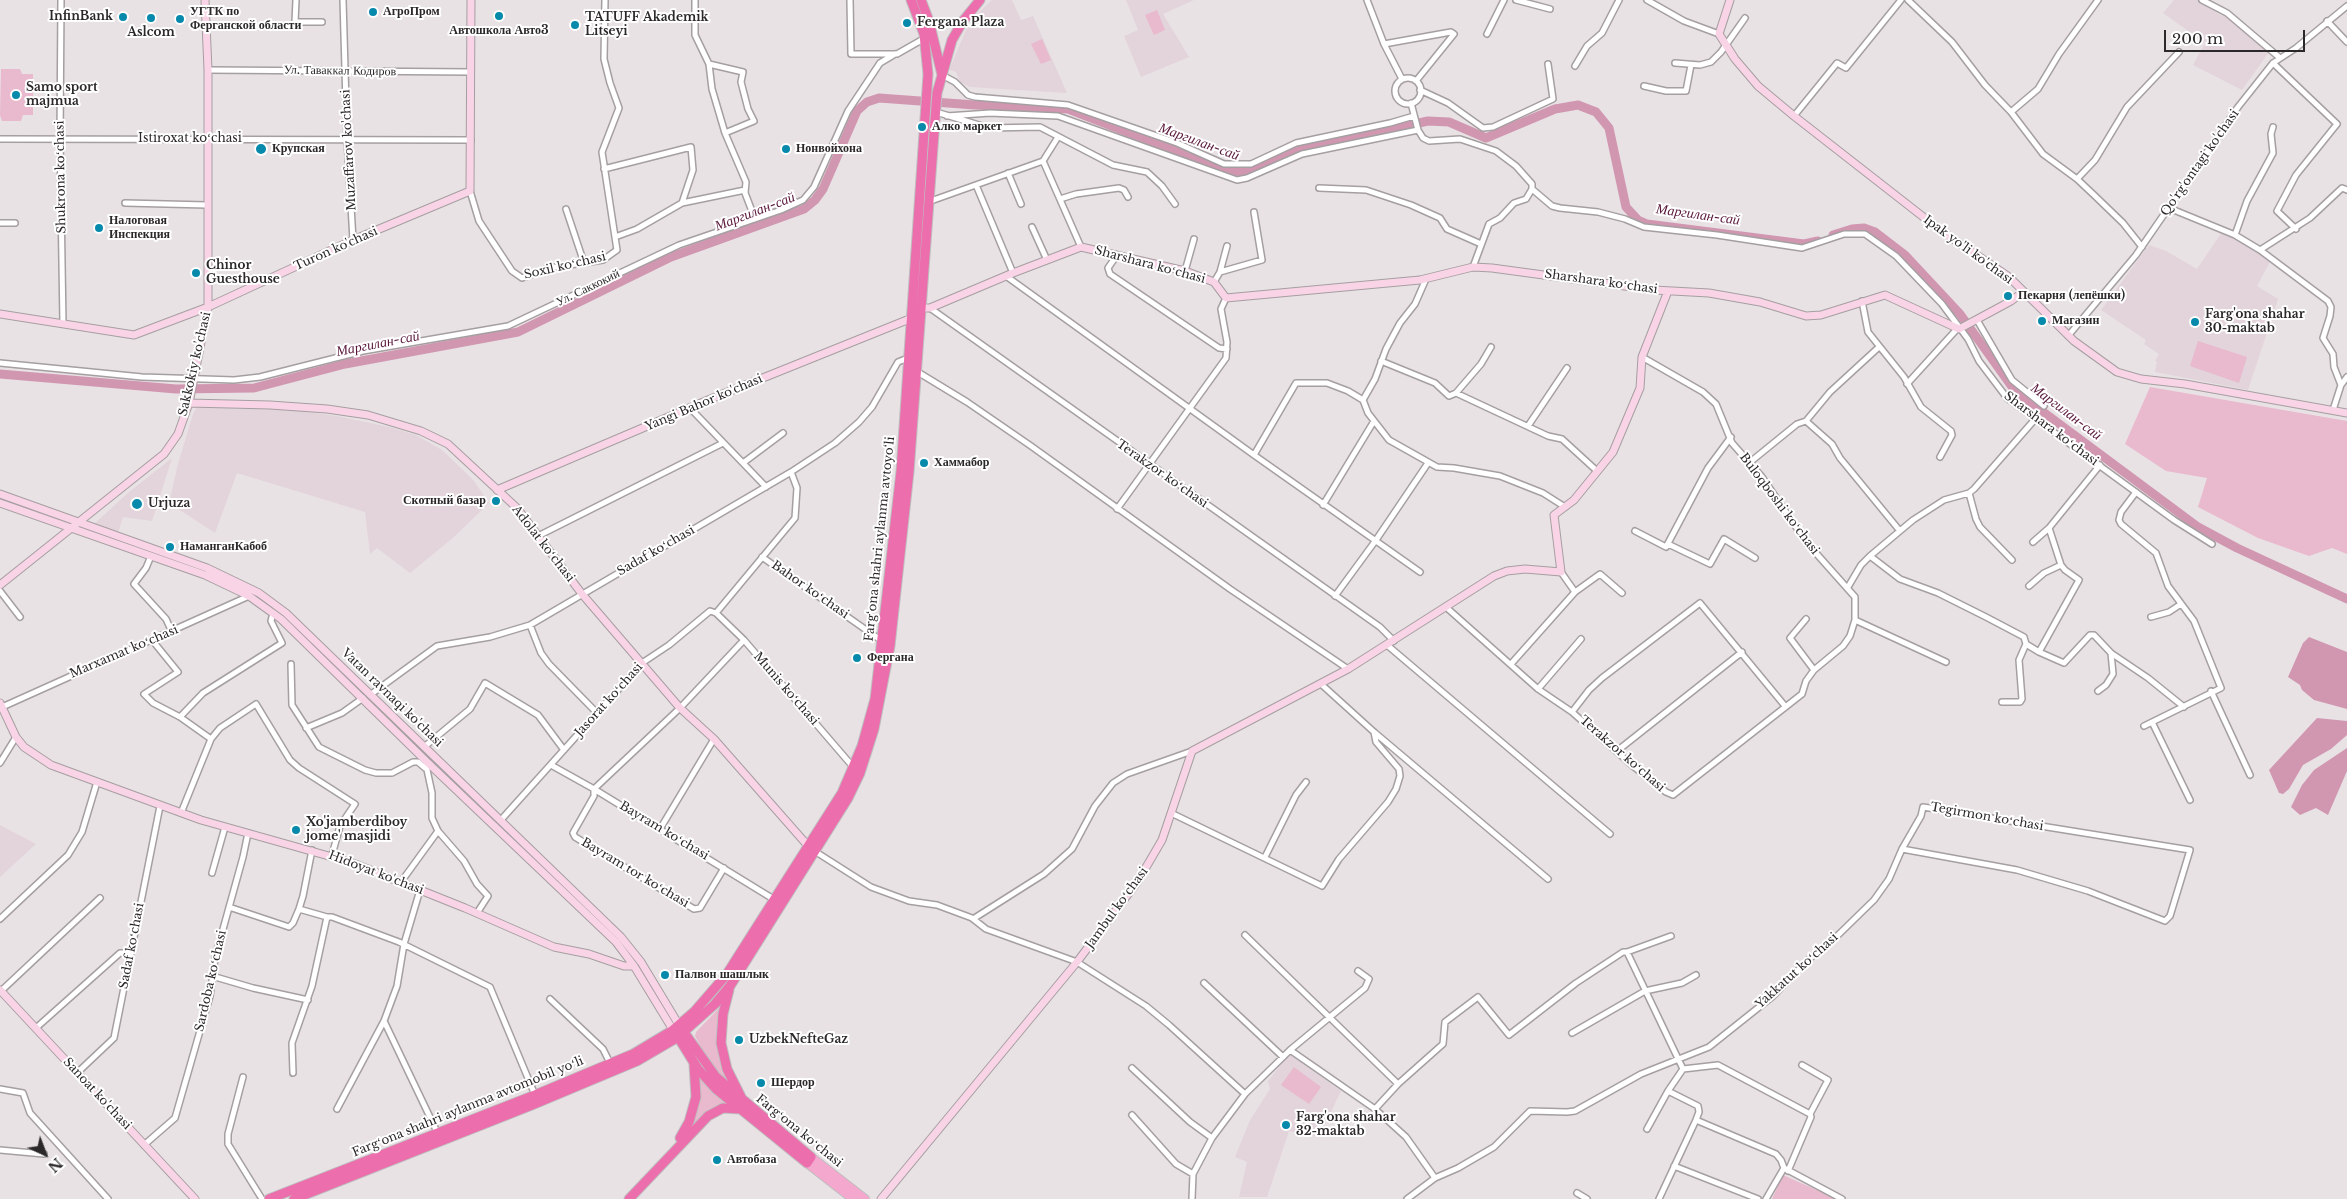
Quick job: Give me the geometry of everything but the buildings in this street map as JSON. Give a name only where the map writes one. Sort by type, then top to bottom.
[{"type":"highway","points":[[911,0],[925,38]]},
{"type":"highway","points":[[921,0],[931,28],[942,75]]},
{"type":"highway","name":"Farg‘ona shahri aylanma avtoyo‘li","points":[[679,1031],[719,985],[775,900],[812,850],[854,768],[872,713],[896,545],[909,472],[916,371],[926,308],[928,202],[937,93],[956,31],[980,0]]},
{"type":"highway","name":"Farg‘ona shahri aylanma avtoyo‘li","points":[[679,1031],[715,1004],[730,986],[812,850],[855,785],[874,729],[890,646],[926,109],[928,58],[925,38]]},
{"type":"highway","points":[[632,1198],[667,1157],[711,1113],[743,1106],[727,1069],[720,1044],[723,1014],[730,986]]},
{"type":"highway","name":"Fargʻona koʻchasi","points":[[679,1031],[693,1062],[716,1089],[743,1106],[809,1160]]},
{"type":"highway","name":"Fargʻona koʻchasi","points":[[679,1031],[710,1070],[743,1106]]},
{"type":"highway","name":"Fargʻona shahri aylanma avtomobil yoʻli","points":[[269,1199],[535,1095],[679,1031]]},
{"type":"highway","name":"Fargʻona shahri aylanma avtomobil yoʻli","points":[[294,1199],[628,1065],[679,1031]]},
{"type":"highway","points":[[667,1157],[685,1131],[695,1102],[697,1088],[693,1062]]},
{"type":"main road","name":"Fargʻona koʻchasi","points":[[809,1160],[853,1199]]},
{"type":"main road","name":"Fargʻona koʻchasi","points":[[809,1160],[865,1199]]},
{"type":"street","name":"Shukrona koʻchasi","points":[[61,0],[60,140],[63,324]]},
{"type":"street","name":"Sakkokiy ko'chasi","points":[[0,585],[164,454],[178,434],[189,403],[208,307],[208,70],[206,0]]},
{"type":"street","points":[[296,0],[295,22],[322,22]]},
{"type":"street","name":"Muzaffarov ko'chasi","points":[[343,0],[347,138],[353,240]]},
{"type":"street","points":[[470,0],[470,191]]},
{"type":"street","points":[[605,0],[604,59],[610,83],[619,104],[618,112],[602,152],[615,237]]},
{"type":"street","points":[[695,0],[695,35],[709,64],[712,89],[729,148],[746,182],[745,190],[755,219]]},
{"type":"street","points":[[850,0],[851,54],[896,54]]},
{"type":"street","points":[[1366,0],[1384,44],[1402,79]]},
{"type":"street","points":[[1487,34],[1504,0]]},
{"type":"street","points":[[1516,0],[1550,9]]},
{"type":"street","points":[[1574,66],[1587,46],[1602,33],[1619,0]]},
{"type":"street","points":[[1647,0],[1684,21],[1719,34],[1730,0]]},
{"type":"street","points":[[1794,116],[1837,63],[1846,68],[1901,0]]},
{"type":"street","points":[[1908,0],[1952,42],[1985,85],[2011,112],[2043,154],[2077,179],[2123,223],[2142,247]]},
{"type":"street","points":[[2011,112],[2038,89],[2059,54],[2098,0]]},
{"type":"street","points":[[2202,0],[2227,13],[2280,58]]},
{"type":"street","name":"Qo'rg'ontagi ko'chasi","points":[[2068,336],[2142,247],[2238,107],[2273,63],[2296,48],[2347,6]]},
{"type":"street","points":[[1675,63],[1691,65],[1711,62],[1726,46],[1745,18]]},
{"type":"street","points":[[2327,21],[2347,42]]},
{"type":"street","points":[[1384,44],[1451,32],[1454,34],[1416,81]]},
{"type":"street","name":"Ipak yo'li ko'chasi","points":[[1719,34],[1726,46],[1758,86],[1940,230],[2009,277],[2068,336],[2116,372],[2347,413]]},
{"type":"street","name":"Ул. Саккокий","points":[[0,364],[142,377],[194,379],[260,377],[363,351],[508,326],[679,245],[794,205],[809,194],[848,111],[880,62],[925,38]]},
{"type":"street","points":[[2077,179],[2095,160],[2127,108],[2179,52]]},
{"type":"street","points":[[2273,63],[2337,124],[2296,175],[2277,211],[2296,229]]},
{"type":"street","points":[[709,64],[743,72],[740,82],[748,109],[754,121],[725,134]]},
{"type":"street","points":[[1420,90],[1448,103],[1483,128],[1493,127],[1553,99],[1548,64]]},
{"type":"street","points":[[1644,86],[1666,91],[1686,91],[1691,65]]},
{"type":"street","name":"Ул. Таваккал Кодиров","points":[[208,70],[471,72]]},
{"type":"street","points":[[942,75],[955,82],[968,95],[1068,104],[1177,143],[1224,164],[1251,164],[1296,144],[1414,116]]},
{"type":"street","points":[[1410,78],[1416,81],[1420,90],[1418,98],[1411,103],[1402,102],[1396,96],[1396,85],[1402,79],[1410,78]]},
{"type":"street","points":[[1411,103],[1420,135],[1429,141],[1460,139],[1496,151],[1516,166],[1532,184],[1532,189],[1524,201],[1514,204],[1500,218],[1489,224],[1473,267]]},
{"type":"street","points":[[936,112],[989,128],[1034,126],[1113,165],[1147,172],[1162,186],[1175,204]]},
{"type":"street","points":[[947,116],[990,113],[1058,116],[1237,180],[1247,178],[1302,154],[1418,130]]},
{"type":"street","points":[[2235,235],[2247,201],[2273,152],[2271,131],[2273,127]]},
{"type":"street","points":[[928,202],[1043,161],[1058,137]]},
{"type":"street","name":"Istiroxat koʻchasi","points":[[0,139],[347,138],[471,140]]},
{"type":"street","points":[[604,169],[691,147],[693,170],[682,203]]},
{"type":"street","points":[[1043,161],[1081,247]]},
{"type":"street","points":[[1008,173],[1021,204]]},
{"type":"street","points":[[976,184],[1010,274],[1254,456],[1420,572]]},
{"type":"street","points":[[1060,199],[1076,194],[1120,188],[1124,190],[1128,197]]},
{"type":"street","points":[[1319,188],[1366,190],[1410,205],[1440,218],[1447,229],[1481,244]]},
{"type":"street","points":[[2260,250],[2296,229],[2342,188],[2347,190]]},
{"type":"street","points":[[1532,189],[1552,206],[1598,212],[1625,219],[1644,227],[1717,235],[1802,248],[1844,234],[1865,234],[1896,256],[1942,304],[1959,329]]},
{"type":"street","name":"Soxil koʻchasi","points":[[470,191],[479,221],[512,271],[522,278],[549,268],[603,260],[617,250],[615,237],[636,229],[682,203],[745,190]]},
{"type":"street","name":"Turon ko'chasi","points":[[0,314],[134,336],[208,307],[353,240],[470,191]]},
{"type":"street","points":[[125,203],[207,205]]},
{"type":"street","points":[[2169,208],[2235,235],[2260,250],[2328,301],[2331,307],[2330,316],[2323,338],[2333,354],[2334,367],[2341,385]]},
{"type":"street","points":[[566,209],[584,263]]},
{"type":"street","points":[[1220,272],[1262,260],[1254,212]]},
{"type":"street","points":[[0,223],[15,223]]},
{"type":"street","points":[[1032,227],[1047,260]]},
{"type":"street","points":[[1185,271],[1194,239]]},
{"type":"street","points":[[1214,282],[1220,272],[1227,246]]},
{"type":"street","name":"Sharshara koʻchasi","points":[[926,308],[1081,247],[1185,271],[1214,282],[1226,298],[1426,279],[1473,267],[1515,270],[1619,286],[1709,293],[1760,302],[1806,316],[1822,314],[1885,295],[1959,329],[1968,340],[1979,361],[2007,398],[2136,492],[2212,544]]},
{"type":"street","points":[[1117,255],[1108,268],[1110,274],[1219,348],[1227,350]]},
{"type":"street","points":[[1363,400],[1375,379],[1381,361],[1400,323],[1415,304],[1426,279]]},
{"type":"street","points":[[1575,592],[1561,572],[1554,519],[1556,512],[1574,500],[1613,452],[1640,388],[1642,357],[1668,291]]},
{"type":"street","points":[[1907,384],[1959,329],[2023,292]]},
{"type":"street","points":[[1117,509],[1226,358],[1227,350],[1221,309],[1226,298]]},
{"type":"street","points":[[1862,301],[1868,332],[1907,384],[1921,407],[1951,431],[1952,435],[1940,457]]},
{"type":"street","name":"Terakzor koʻchasi","points":[[926,308],[1380,627],[1390,643],[1610,834]]},
{"type":"street","name":"Yangi Bahor ko'chasi","points":[[497,490],[690,408],[912,318]]},
{"type":"street","points":[[1977,320],[2012,380],[2044,406]]},
{"type":"street","points":[[1381,361],[1435,383],[1449,396],[1456,393],[1481,364],[1491,347]]},
{"type":"street","points":[[1749,463],[1797,424],[1806,421],[1830,392],[1879,347]]},
{"type":"street","name":"Buloqboshi koʻchasi","points":[[1642,357],[1703,392],[1716,404],[1732,443],[1762,477],[1807,543],[1855,597],[1855,620],[1850,636],[1843,646],[1814,670],[1806,681],[1802,694]]},
{"type":"street","name":"Sadaf koʻchasi","points":[[370,694],[418,657],[437,646],[490,638],[530,624],[791,472],[835,442],[859,422],[872,407],[898,362],[908,358]]},
{"type":"street","points":[[1528,426],[1567,368]]},
{"type":"street","points":[[916,371],[999,424],[1117,509],[1348,669]]},
{"type":"street","points":[[2333,410],[2341,385],[2347,377]]},
{"type":"street","points":[[1254,456],[1296,383],[1327,383],[1348,391],[1363,400],[1374,421],[1389,440],[1437,467],[1500,476],[1543,493],[1565,507]]},
{"type":"street","points":[[1456,393],[1548,436],[1562,439],[1569,443],[1597,471]]},
{"type":"street","name":"Adolat koʻchasi","points":[[189,403],[270,405],[327,409],[368,415],[421,431],[448,444],[518,508],[582,594],[680,708],[714,739],[812,850]]},
{"type":"street","points":[[690,408],[766,486]]},
{"type":"street","points":[[1848,588],[1870,556],[1929,508],[1944,500],[1968,493],[2036,418]]},
{"type":"street","points":[[1323,504],[1374,421]]},
{"type":"street","points":[[1806,421],[1832,444],[1840,458],[1900,531]]},
{"type":"street","points":[[742,463],[782,433]]},
{"type":"street","points":[[1635,531],[1664,547],[1668,544],[1708,468],[1731,437]]},
{"type":"street","points":[[538,536],[724,443]]},
{"type":"street","points":[[1335,596],[1376,540],[1428,462]]},
{"type":"street","points":[[2033,542],[2049,528],[2100,465]]},
{"type":"street","name":"Jasorat koʻchasi","points":[[500,821],[642,663],[669,645],[710,611],[716,613],[795,518],[797,488],[791,472]]},
{"type":"street","points":[[2136,492],[2121,512],[2119,520],[2121,524],[2156,553],[2168,586],[2194,621],[2221,688],[2211,691],[2184,707],[2144,726]]},
{"type":"street","points":[[1968,493],[1980,527],[2012,560]]},
{"type":"street","name":"Vatan ravnaqi ko'chasi","points":[[0,494],[207,568],[259,593],[286,613],[370,694],[378,707],[426,765],[616,942],[679,1031]]},
{"type":"street","name":"Vatan ravnaqi ko'chasi","points":[[0,503],[205,575],[249,596],[273,613],[363,698],[378,707],[424,747],[622,937],[641,962],[679,1031]]},
{"type":"street","points":[[2038,652],[2079,583],[2078,578],[2065,570],[2061,564],[2049,528]]},
{"type":"street","points":[[1668,544],[1710,564],[1724,539],[1755,558]]},
{"type":"street","points":[[151,556],[146,568],[134,584],[166,619],[172,632]]},
{"type":"street","name":"Bahor koʻchasi","points":[[762,556],[882,641]]},
{"type":"street","points":[[1870,556],[1900,579],[1938,593],[2024,637],[2026,644],[2019,660],[2022,699],[2020,702],[2002,702]]},
{"type":"street","points":[[2029,586],[2044,573],[2061,564]]},
{"type":"street","points":[[973,919],[1044,874],[1072,849],[1095,806],[1113,783],[1127,774],[1192,751],[1321,684],[1447,608],[1494,576],[1507,571],[1525,569],[1561,572]]},
{"type":"street","points":[[1511,664],[1575,592],[1600,574],[1622,593]]},
{"type":"street","points":[[0,591],[20,617]]},
{"type":"street","name":"Marxamat koʻchasi","points":[[1,706],[172,632],[249,596]]},
{"type":"street","points":[[1572,712],[1589,690],[1602,678],[1697,604],[1702,605],[1785,706]]},
{"type":"street","points":[[2151,617],[2169,612],[2182,604]]},
{"type":"street","name":"Terakzor koʻchasi","points":[[1447,608],[1538,689],[1572,712],[1633,766],[1666,792],[1673,795],[1802,694]]},
{"type":"street","points":[[180,717],[203,693],[282,643],[271,621],[273,613]]},
{"type":"street","name":"Munis koʻchasi","points":[[716,613],[744,640],[854,768]]},
{"type":"street","points":[[1806,619],[1790,638],[1814,670]]},
{"type":"street","points":[[1855,620],[1946,662]]},
{"type":"street","points":[[530,624],[541,653],[549,664],[597,713]]},
{"type":"street","points":[[2026,644],[2038,652],[2064,663],[2090,635],[2094,635],[2111,653],[2148,678],[2184,707]]},
{"type":"street","points":[[1538,689],[1581,639]]},
{"type":"street","points":[[152,640],[178,672],[144,694],[153,703],[180,717],[211,738]]},
{"type":"street","name":"Bayram tor koʻchasi","points":[[724,868],[697,910],[574,837],[573,832],[594,796],[594,789],[680,708],[744,640]]},
{"type":"street","points":[[1617,750],[1742,652]]},
{"type":"street","points":[[2098,691],[2106,685],[2113,674],[2111,653]]},
{"type":"street","points":[[291,664],[292,705],[319,747],[364,770],[388,774],[418,762],[426,765],[432,793],[432,818],[438,831],[464,861],[477,884],[487,893],[487,899],[478,913]]},
{"type":"street","points":[[424,747],[470,709],[484,683],[538,715],[564,750]]},
{"type":"street","points":[[1321,684],[1374,732],[1548,879]]},
{"type":"street","points":[[2211,691],[2250,775]]},
{"type":"street","points":[[306,728],[342,713],[363,698]]},
{"type":"street","points":[[181,813],[211,738],[220,728],[256,704],[290,760],[299,768],[355,804],[340,826],[332,856]]},
{"type":"street","name":"Hidoyat ko'chasi","points":[[1,706],[16,737],[24,747],[51,766],[181,813],[332,856],[478,913],[554,947],[589,954],[624,966],[634,966]]},
{"type":"street","points":[[2152,722],[2190,800]]},
{"type":"street","points":[[1171,813],[1322,886],[1340,859],[1388,802],[1396,789],[1400,776],[1399,769],[1376,742],[1374,732]]},
{"type":"street","points":[[0,763],[16,737]]},
{"type":"street","points":[[660,828],[714,739]]},
{"type":"street","name":"Jambul koʻchasi","points":[[881,1199],[1077,962],[1138,881],[1162,840],[1192,751]]},
{"type":"street","name":"Bayram koʻchasi","points":[[551,765],[660,828],[775,900]]},
{"type":"street","points":[[0,919],[68,855],[82,832],[97,782]]},
{"type":"street","points":[[1265,857],[1296,795],[1306,782]]},
{"type":"street","name":"Sadaf koʻchasi","points":[[77,1073],[114,1038],[145,872],[160,806]]},
{"type":"street","name":"Tegirmon koʻchasi","points":[[1923,807],[2190,850],[2170,916],[2165,921],[2088,890],[2017,870],[1902,849],[1921,816],[1923,807]]},
{"type":"street","points":[[212,873],[225,827]]},
{"type":"street","points":[[401,882],[438,831]]},
{"type":"street","name":"Sardoba koʻchasi","points":[[144,1145],[175,1118],[210,996],[215,958],[248,833]]},
{"type":"street","name":"Yakkatut koʻchasi","points":[[1407,1199],[1435,1178],[1458,1168],[1494,1146],[1530,1111],[1575,1111],[1641,1074],[1679,1061],[1709,1047],[1773,996],[1809,959],[1834,939],[1874,900],[1889,879],[1902,849]]},
{"type":"street","points":[[229,906],[289,927],[293,924],[304,896],[312,850]]},
{"type":"street","points":[[812,850],[870,887],[909,902],[937,905],[973,919],[986,929],[1077,962],[1146,1006],[1244,1094]]},
{"type":"street","points":[[337,1109],[384,1021],[397,986],[404,944],[420,890]]},
{"type":"street","points":[[0,991],[100,898]]},
{"type":"street","points":[[299,909],[332,917],[404,944],[490,987],[535,1095]]},
{"type":"street","points":[[293,1073],[292,1044],[308,1000],[327,917]]},
{"type":"street","points":[[1245,935],[1398,1084]]},
{"type":"street","points":[[1375,1109],[1398,1084],[1442,1044],[1445,1022],[1478,997],[1509,1035],[1576,983],[1623,952],[1671,936]]},
{"type":"street","points":[[1627,952],[1683,1069]]},
{"type":"street","points":[[36,1028],[47,1021],[120,953],[131,953]]},
{"type":"street","points":[[1192,1199],[1194,1174],[1212,1138],[1244,1094],[1290,1050],[1368,984],[1367,977],[1358,971]]},
{"type":"street","points":[[1572,1033],[1645,991],[1682,983],[1696,975]]},
{"type":"street","points":[[212,976],[253,988],[308,1000]]},
{"type":"street","points":[[1204,983],[1283,1058]]},
{"type":"street","name":"Sanoat ko'chasi","points":[[0,991],[195,1199]]},
{"type":"street","points":[[550,999],[603,1049],[610,1063]]},
{"type":"street","points":[[384,1021],[438,1134]]},
{"type":"street","points":[[1290,1050],[1375,1109],[1406,1137],[1435,1178]]},
{"type":"street","points":[[1648,1129],[1668,1091],[1683,1069],[1718,1065],[1810,1114]]},
{"type":"street","points":[[1766,1199],[1786,1169],[1811,1118],[1810,1114],[1828,1080],[1802,1065]]},
{"type":"street","points":[[1132,1068],[1190,1122],[1212,1138]]},
{"type":"street","points":[[243,1077],[228,1134],[228,1144],[262,1199]]},
{"type":"street","points":[[0,1089],[23,1093],[30,1113],[108,1199]]},
{"type":"street","points":[[1659,1199],[1699,1112],[1698,1106],[1668,1091]]},
{"type":"street","points":[[1132,1115],[1176,1164],[1194,1174]]},
{"type":"street","points":[[1696,1120],[1776,1154],[1786,1169],[1842,1199]]},
{"type":"street","points":[[0,1150],[44,1154]]},
{"type":"street","points":[[1674,1166],[1758,1199]]},
{"type":"street","points":[[1577,1193],[1588,1199]]},
{"type":"shaded area","points":[[992,0],[1012,0],[1021,20],[1033,16],[1067,93],[970,87],[960,82],[956,72],[949,70],[966,30],[975,16]]},
{"type":"shaded area","points":[[1126,0],[1194,0],[1163,14],[1189,57],[1141,77],[1124,36],[1138,30]]},
{"type":"shaded area","points":[[2174,0],[2197,0],[2220,15],[2227,16],[2269,52],[2242,90],[2193,65],[2205,43],[2163,13]]},
{"type":"shaded area","points":[[1157,10],[1165,30],[1154,35],[1145,15]]},
{"type":"shaded area","points":[[1042,39],[1051,60],[1041,64],[1031,44]]},
{"type":"shaded area","name":"Samo sport majmua","points":[[1,69],[20,69],[22,74],[33,74],[33,115],[23,115],[21,121],[2,121],[0,115]]},
{"type":"shaded area","name":"Farg'ona shahar 30-maktab","points":[[2222,232],[2271,260],[2257,286],[2278,299],[2248,390],[2155,372],[2157,362],[2155,361],[2159,354],[2144,344],[2146,340],[2101,310],[2149,245],[2166,251],[2197,269]]},
{"type":"shaded area","points":[[2198,341],[2247,357],[2239,383],[2190,366]]},
{"type":"shaded area","points":[[2150,387],[2347,421],[2347,554],[2332,548],[2309,556],[2258,538],[2198,507],[2207,478],[2166,471],[2125,444]]},
{"type":"shaded area","points":[[197,407],[290,409],[342,417],[416,435],[442,450],[474,481],[489,503],[454,537],[410,573],[377,548],[370,554],[365,512],[237,473],[215,533],[169,503],[178,464],[193,414]]},
{"type":"shaded area","name":"Urjuza","points":[[172,458],[152,521],[123,517],[118,533],[93,525],[129,492]]},
{"type":"shaded area","points":[[2309,637],[2347,652],[2347,709],[2314,700],[2302,690],[2300,685],[2288,677],[2303,643]]},
{"type":"shaded area","points":[[2317,718],[2347,721],[2347,735],[2331,749],[2303,765],[2289,789],[2283,794],[2279,793],[2269,770]]},
{"type":"shaded area","points":[[2347,748],[2347,771],[2328,815],[2316,808],[2300,815],[2291,807],[2302,785],[2314,770]]},
{"type":"shaded area","points":[[0,825],[36,844],[0,877]]},
{"type":"shaded area","points":[[721,1006],[717,1027],[717,1047],[722,1067],[731,1085],[720,1075],[703,1052],[695,1036],[696,1032]]},
{"type":"shaded area","name":"Farg'ona shahar 32-maktab","points":[[1289,1054],[1341,1091],[1319,1137],[1289,1131],[1267,1197],[1239,1197],[1247,1162],[1235,1157],[1250,1120],[1270,1089],[1268,1081]]},
{"type":"shaded area","points":[[1294,1067],[1321,1087],[1309,1104],[1281,1085]]},
{"type":"shaded area","points":[[700,1078],[725,1104],[706,1112],[692,1127],[700,1097]]},
{"type":"shaded area","points":[[1783,1175],[1837,1199],[1772,1199]]},
{"type":"waterway","name":"Маргилан-сай","points":[[0,374],[176,389],[254,388],[345,364],[518,332],[671,257],[804,209],[815,200],[823,189],[857,111],[867,102],[879,98],[1068,109],[1225,170],[1238,172],[1255,169],[1295,150],[1428,121],[1449,122],[1486,138],[1555,109],[1578,105],[1596,112],[1609,128],[1626,207],[1638,220],[1647,224],[1804,244],[1818,241]]},
{"type":"waterway","name":"Маргилан-сай","points":[[1833,235],[1852,229],[1864,228],[1875,232],[1905,255],[1960,314],[2015,391],[2198,527],[2237,548],[2347,599]]},
{"type":"place","name":"АгроПром","points":[[373,12]]},
{"type":"place","name":"Автошкола Авто3","points":[[499,16]]},
{"type":"place","name":"InfinBank","points":[[123,17]]},
{"type":"place","name":"Aslcom","points":[[151,18]]},
{"type":"place","name":"УГТК по Ферганской области","points":[[180,19]]},
{"type":"place","name":"Fergana Plaza","points":[[907,23]]},
{"type":"place","name":"TATUFF Akademik Litseyi","points":[[575,25]]},
{"type":"place","name":"Samo sport majmua","points":[[16,95]]},
{"type":"place","name":"Алко маркет","points":[[922,127]]},
{"type":"place","name":"Крупская","points":[[261,149]]},
{"type":"place","name":"Нонвойхона","points":[[786,149]]},
{"type":"place","name":"Налоговая Инспекция","points":[[99,228]]},
{"type":"place","name":"Chinor Guesthouse","points":[[196,273]]},
{"type":"place","name":"Пекарня (лепёшки)","points":[[2008,296]]},
{"type":"place","name":"Магазин","points":[[2042,321]]},
{"type":"place","name":"Farg'ona shahar 30-maktab","points":[[2195,322]]},
{"type":"place","name":"Хаммабор","points":[[924,463]]},
{"type":"place","name":"Скотный базар","points":[[496,501]]},
{"type":"place","name":"Urjuza","points":[[137,504]]},
{"type":"place","name":"НаманганКабоб","points":[[170,547]]},
{"type":"place","name":"Фергана","points":[[857,658]]},
{"type":"place","name":"Xo'jamberdiboy jome' masjidi","points":[[296,830]]},
{"type":"place","name":"Палвон шашлык","points":[[665,975]]},
{"type":"place","name":"UzbekNefteGaz","points":[[739,1040]]},
{"type":"place","name":"Шердор","points":[[761,1083]]},
{"type":"place","name":"Farg'ona shahar 32-maktab","points":[[1286,1125]]},
{"type":"place","name":"Автобаза","points":[[717,1160]]}]
